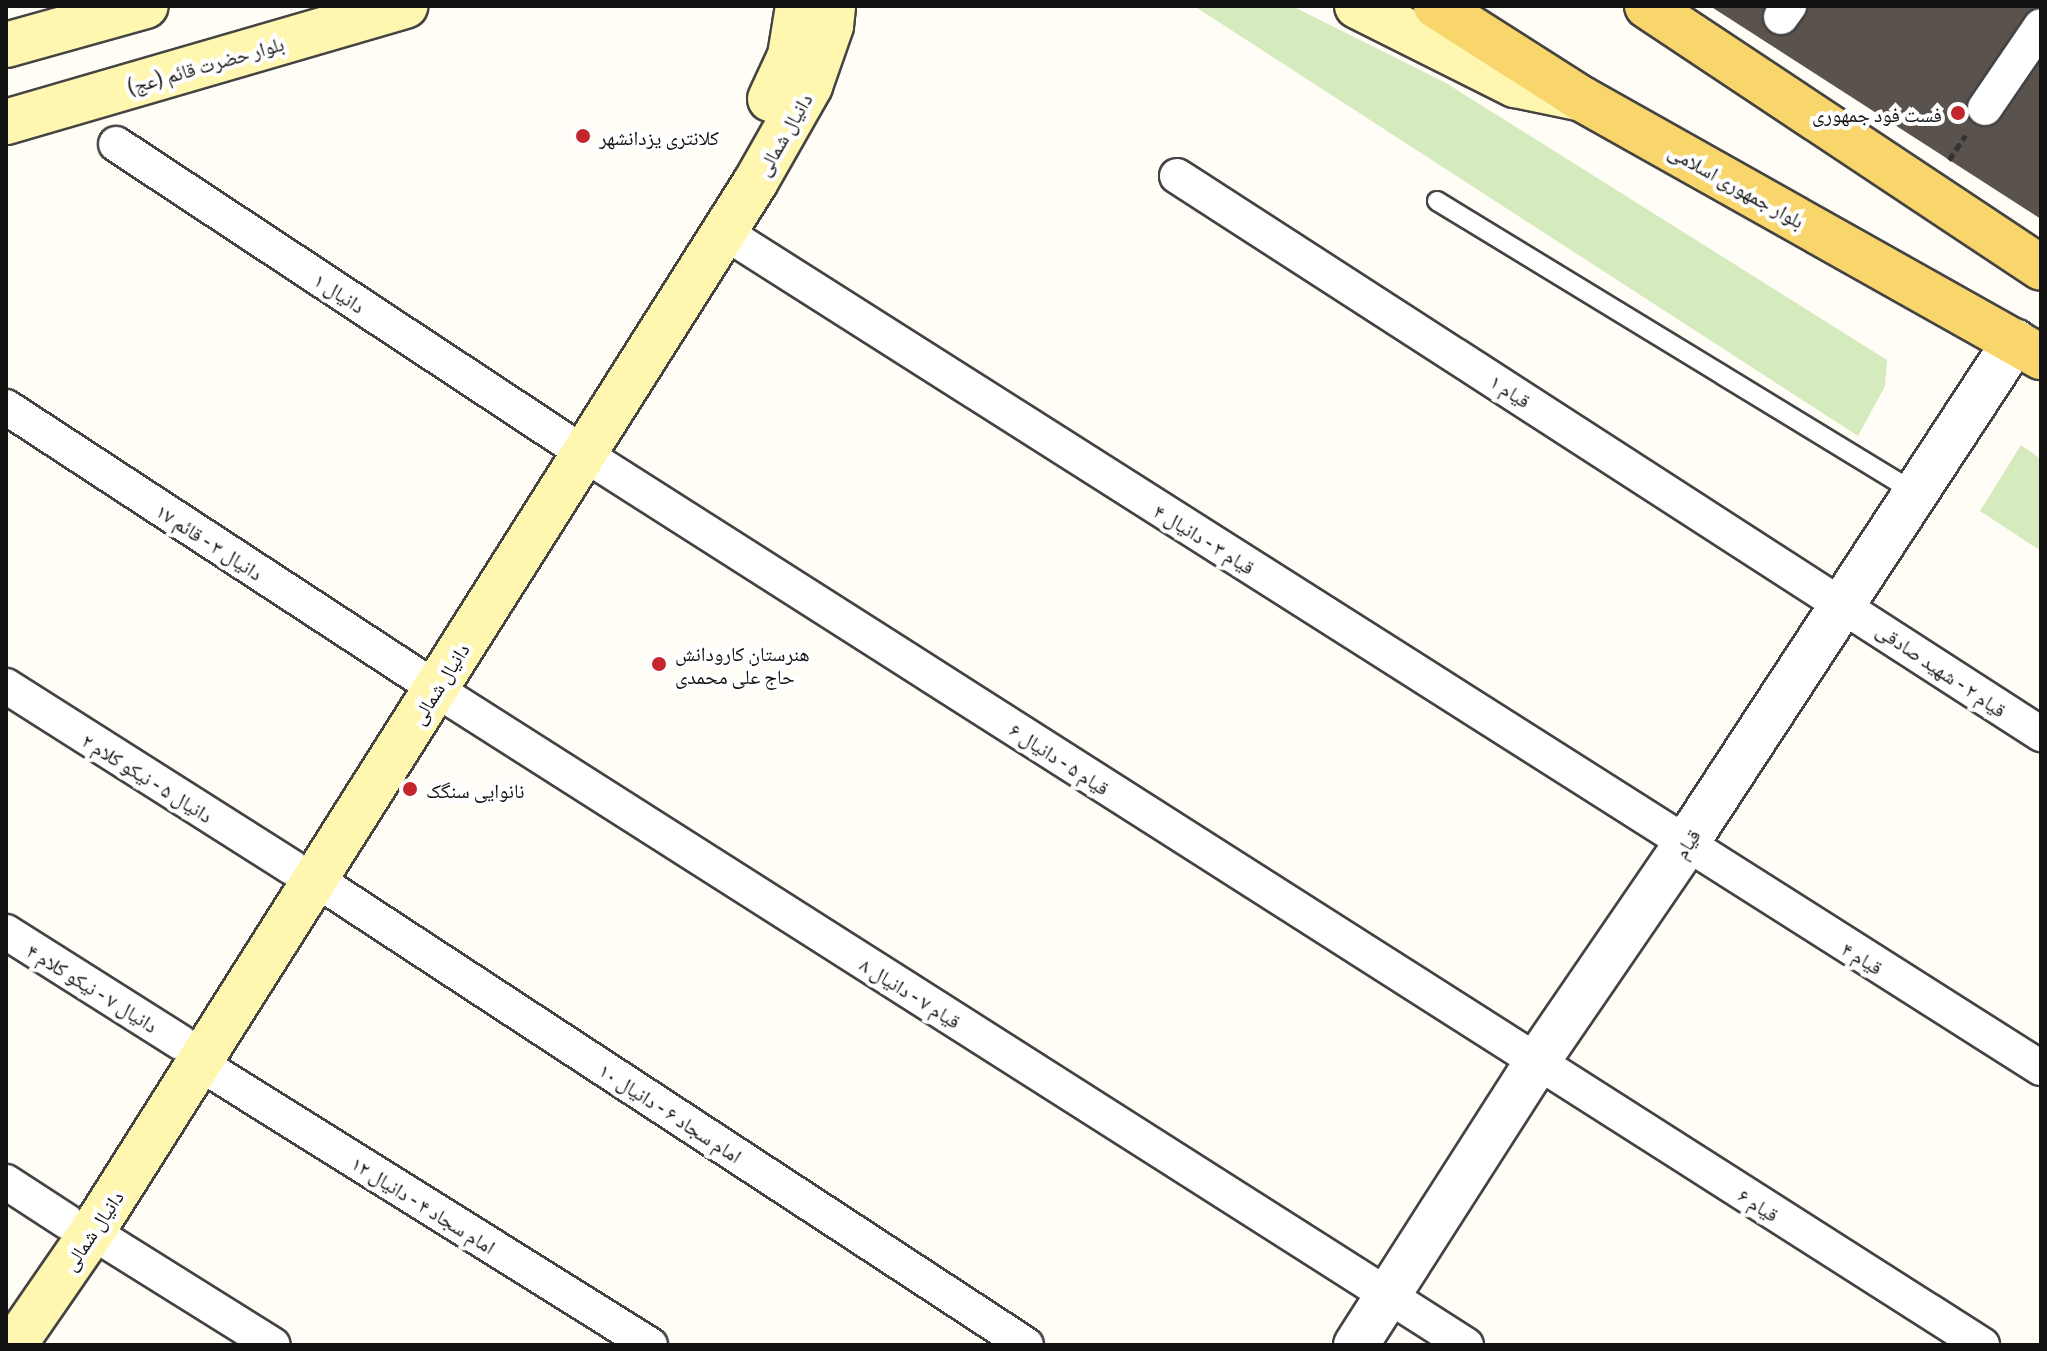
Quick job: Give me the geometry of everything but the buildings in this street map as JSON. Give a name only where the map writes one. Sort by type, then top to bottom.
[{"type":"main road","points":[[6,45],[146,6]]},
{"type":"main road","name":"بلوار حضرت قائم (عج)","points":[[6,122],[405,6]]},
{"type":"main road","name":"دانیال شمالی","points":[[574,447],[724,232],[779,112],[798,6]]},
{"type":"main road","name":"دانیال شمالی","points":[[14,1345],[79,1226],[574,447],[735,173],[779,112],[810,86],[831,26],[833,6]]},
{"type":"main road","points":[[1357,6],[1515,85],[1582,99]]},
{"type":"main road","name":"بلوار جمهوری اسلامی","points":[[1436,6],[1582,99],[2028,349]]},
{"type":"main road","points":[[1647,6],[2041,268]]},
{"type":"main road","name":"دانیال شمالی","points":[[6,1310],[79,1226]]},
{"type":"street","points":[[1985,108],[2041,26]]},
{"type":"street","name":"دانیال ۱","points":[[116,144],[574,447]]},
{"type":"street","name":"قیام ۱","points":[[1177,176],[1844,603]]},
{"type":"street","name":"قیام ۳ - دانیال ۴","points":[[724,232],[1685,845]]},
{"type":"street","name":"قیام","points":[[1356,1345],[1536,1063],[1685,845],[1916,493],[2028,349]]},
{"type":"street","name":"دانیال ۳ - قائم ۱۷","points":[[6,407],[425,682]]},
{"type":"street","name":"قیام ۵ - دانیال ۶","points":[[574,447],[1536,1063]]},
{"type":"street","name":"قیام ۲ - شهید صادقی","points":[[1844,603],[2041,734]]},
{"type":"street","name":"قیام ۷ - دانیال ۸","points":[[425,682],[1466,1345]]},
{"type":"street","name":"دانیال ۵ - نیکو کلام ۲","points":[[6,686],[303,873]]},
{"type":"street","name":"قیام ۴","points":[[1685,845],[2041,1068]]},
{"type":"street","name":"امام سجاد ۶ - دانیال ۱۰","points":[[303,873],[1026,1345]]},
{"type":"street","name":"دانیال ۷ - نیکو کلام ۴","points":[[6,932],[189,1053]]},
{"type":"street","name":"امام سجاد ۴ - دانیال ۱۲","points":[[189,1053],[650,1345]]},
{"type":"street","name":"قیام ۶","points":[[1536,1063],[1982,1345]]},
{"type":"street","points":[[6,1182],[273,1345]]},
{"type":"lane","points":[[1437,201],[1916,493]]},
{"type":"path","points":[[1926,192],[1985,108]]},
{"type":"green space","points":[[1194,6],[1292,6],[1446,83],[1887,360],[1885,386],[1858,436]]},
{"type":"green space","points":[[2021,445],[2041,459],[2041,551],[1980,511]]},
{"type":"place","name":"فست فود جمهوری","points":[[1958,113]]},
{"type":"place","name":"کلانتری یزدانشهر","points":[[583,136]]},
{"type":"place","name":"هنرستان کارودانش حاج علی محمدی","points":[[659,664]]},
{"type":"place","name":"نانوایی سنگک","points":[[410,789]]}]
